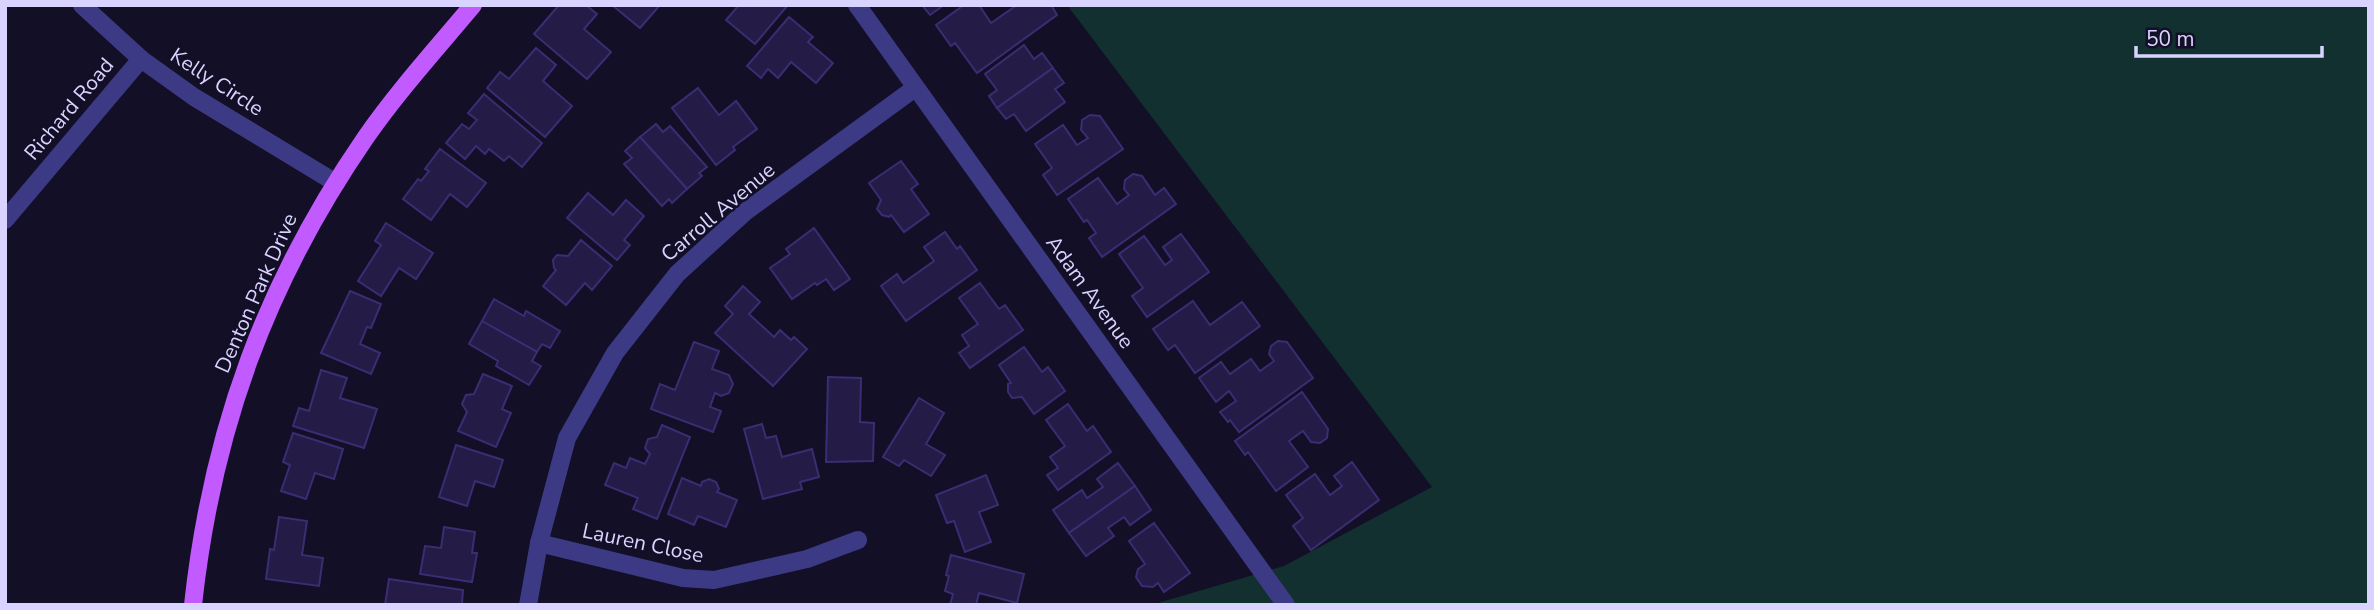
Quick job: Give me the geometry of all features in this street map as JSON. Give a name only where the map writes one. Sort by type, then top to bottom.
[{"type":"main road","name":"Denton Park Drive","points":[[193,605],[199,552],[220,446],[253,345],[288,268],[336,183],[367,135],[473,5]]},
{"type":"street","name":"Kelly Circle","points":[[82,5],[141,59],[194,97],[336,183]]},
{"type":"street","name":"Adam Avenue","points":[[857,5],[1286,605]]},
{"type":"street","name":"Richard Road","points":[[5,220],[141,59]]},
{"type":"street","name":"Carroll Avenue","points":[[528,605],[539,543],[567,438],[615,353],[677,274],[746,212],[915,88]]},
{"type":"street","name":"Lauren Close","points":[[539,543],[683,578],[714,580],[807,559],[858,540]]},
{"type":"green space","points":[[1067,5],[2369,5],[2369,605],[1151,605],[1284,566],[1432,487]]},
{"type":"building","points":[[559,5],[586,5],[597,14],[584,29],[611,52],[587,79],[534,34]]},
{"type":"building","points":[[612,5],[660,5],[640,28]]},
{"type":"building","points":[[739,5],[788,5],[755,44],[726,20]]},
{"type":"building","points":[[922,5],[944,5],[930,15]]},
{"type":"building","points":[[964,5],[979,5],[991,23],[1017,5],[1051,5],[1057,15],[977,73],[955,43],[951,46],[936,25]]},
{"type":"building","points":[[789,17],[813,37],[808,42],[833,63],[816,83],[791,62],[778,78],[768,69],[761,78],[747,66]]},
{"type":"building","points":[[1024,45],[1034,59],[1042,53],[1053,68],[997,108],[989,96],[997,90],[985,74]]},
{"type":"building","points":[[536,48],[556,65],[543,81],[572,106],[545,137],[487,88],[500,72],[509,79]]},
{"type":"building","points":[[1053,68],[1064,83],[1055,89],[1065,102],[1026,131],[1014,114],[1006,119],[997,108]]},
{"type":"building","points":[[698,88],[719,115],[736,101],[757,129],[733,147],[735,150],[716,165],[672,108]]},
{"type":"building","points":[[484,94],[542,143],[522,167],[509,156],[504,161],[489,149],[485,154],[476,146],[465,159],[446,143],[462,124],[469,129],[477,120],[468,113]]},
{"type":"building","points":[[1090,115],[1100,116],[1123,149],[1057,195],[1043,175],[1052,168],[1035,144],[1063,125],[1077,145],[1088,138],[1081,130],[1082,120]]},
{"type":"building","points":[[656,124],[663,132],[670,126],[707,167],[699,173],[702,176],[687,189],[640,137]]},
{"type":"building","points":[[640,137],[687,189],[672,203],[669,199],[662,206],[624,164],[632,158],[625,151]]},
{"type":"building","points":[[440,149],[486,183],[467,207],[450,194],[431,220],[403,199],[418,179],[421,181],[429,171],[425,169]]},
{"type":"building","points":[[901,161],[918,184],[911,189],[929,214],[904,232],[891,215],[882,215],[877,209],[881,200],[869,183]]},
{"type":"building","points":[[1133,174],[1142,176],[1155,195],[1164,188],[1176,204],[1102,257],[1089,238],[1096,233],[1087,220],[1084,222],[1068,199],[1098,178],[1117,204],[1129,195],[1124,189],[1125,180]]},
{"type":"building","points":[[588,193],[613,215],[626,200],[644,216],[624,240],[630,245],[617,260],[567,218]]},
{"type":"building","points":[[386,223],[433,253],[416,279],[399,268],[381,296],[358,281],[381,245],[375,241]]},
{"type":"building","points":[[814,228],[850,279],[834,290],[826,279],[817,285],[815,283],[792,299],[770,268],[790,254],[786,249]]},
{"type":"building","points":[[945,232],[957,249],[960,246],[977,270],[906,321],[881,286],[897,274],[903,283],[934,261],[924,247]]},
{"type":"building","points":[[1181,234],[1209,272],[1147,317],[1132,296],[1143,288],[1119,254],[1144,236],[1165,265],[1172,260],[1163,247]]},
{"type":"building","points":[[581,240],[612,266],[592,290],[585,283],[566,305],[543,286],[556,270],[553,260],[557,255],[568,256]]},
{"type":"building","points":[[980,283],[999,309],[1005,305],[1023,330],[970,368],[959,353],[969,346],[962,335],[978,324],[959,298]]},
{"type":"building","points":[[743,286],[760,302],[749,314],[774,337],[780,330],[791,340],[794,337],[807,349],[773,386],[715,333],[733,314],[725,306]]},
{"type":"building","points":[[350,291],[381,304],[371,328],[367,327],[360,344],[380,353],[371,374],[321,353]]},
{"type":"building","points":[[494,299],[524,316],[526,311],[560,331],[550,348],[542,344],[537,352],[482,321]]},
{"type":"building","points":[[1193,301],[1210,325],[1242,302],[1260,326],[1195,373],[1175,345],[1168,350],[1153,329]]},
{"type":"building","points":[[482,321],[537,352],[532,361],[541,366],[529,385],[496,366],[498,361],[469,344]]},
{"type":"building","points":[[1278,341],[1287,342],[1313,378],[1239,432],[1220,412],[1236,401],[1229,391],[1216,402],[1199,378],[1221,362],[1230,374],[1251,359],[1260,371],[1274,361],[1269,354],[1271,346]]},
{"type":"building","points":[[694,342],[719,351],[712,369],[729,375],[733,384],[729,393],[721,396],[715,393],[710,407],[721,411],[713,432],[651,409],[660,384],[675,390]]},
{"type":"building","points":[[1024,347],[1042,372],[1048,367],[1065,391],[1034,414],[1022,397],[1012,398],[1008,392],[1008,384],[1011,383],[999,365]]},
{"type":"building","points":[[321,370],[347,378],[340,398],[377,409],[364,448],[293,426],[299,408],[309,411]]},
{"type":"building","points":[[483,374],[512,386],[502,409],[511,413],[496,447],[458,431],[467,412],[462,404],[466,395],[474,394]]},
{"type":"building","points":[[828,377],[861,378],[860,422],[874,423],[873,461],[826,462]]},
{"type":"building","points":[[1302,392],[1328,429],[1327,438],[1320,443],[1311,442],[1303,431],[1289,441],[1308,467],[1276,491],[1248,452],[1245,455],[1235,441]]},
{"type":"building","points":[[919,398],[944,413],[926,444],[945,455],[931,476],[904,460],[899,466],[883,457]]},
{"type":"building","points":[[1068,404],[1087,431],[1093,426],[1111,452],[1058,490],[1047,475],[1058,468],[1050,457],[1065,446],[1046,420]]},
{"type":"building","points":[[762,424],[766,438],[776,436],[782,457],[812,449],[819,477],[800,482],[802,489],[763,499],[744,429]]},
{"type":"building","points":[[662,425],[690,437],[657,519],[633,509],[638,498],[605,485],[614,463],[626,468],[630,458],[645,464],[650,454],[645,448],[648,439],[657,437]]},
{"type":"building","points":[[293,433],[343,449],[334,479],[315,473],[306,499],[281,491],[290,465],[283,462]]},
{"type":"building","points":[[456,445],[503,460],[494,487],[475,481],[467,506],[439,497]]},
{"type":"building","points":[[1352,462],[1379,500],[1311,550],[1293,526],[1303,518],[1286,495],[1315,474],[1330,495],[1342,486],[1334,476]]},
{"type":"building","points":[[1118,463],[1135,486],[1069,533],[1053,510],[1082,490],[1087,498],[1103,487],[1097,479]]},
{"type":"building","points":[[986,475],[998,505],[979,512],[991,542],[965,552],[954,521],[947,523],[936,495]]},
{"type":"building","points":[[682,478],[701,486],[702,482],[709,479],[716,482],[719,489],[717,492],[737,500],[726,527],[698,516],[694,525],[668,514]]},
{"type":"building","points":[[1135,486],[1151,510],[1130,525],[1124,517],[1108,528],[1114,536],[1086,556],[1069,533]]},
{"type":"building","points":[[279,517],[307,521],[302,555],[323,558],[319,586],[266,579],[270,549],[274,550]]},
{"type":"building","points":[[1154,523],[1190,573],[1164,592],[1158,583],[1153,587],[1142,586],[1136,577],[1138,569],[1145,564],[1129,541]]},
{"type":"building","points":[[444,527],[475,532],[472,553],[477,553],[472,582],[420,574],[425,546],[441,548]]},
{"type":"building","points":[[951,555],[1024,574],[1017,603],[979,593],[976,605],[950,605],[953,594],[945,591]]},
{"type":"building","points":[[389,579],[463,590],[462,604],[467,605],[385,605]]}]
